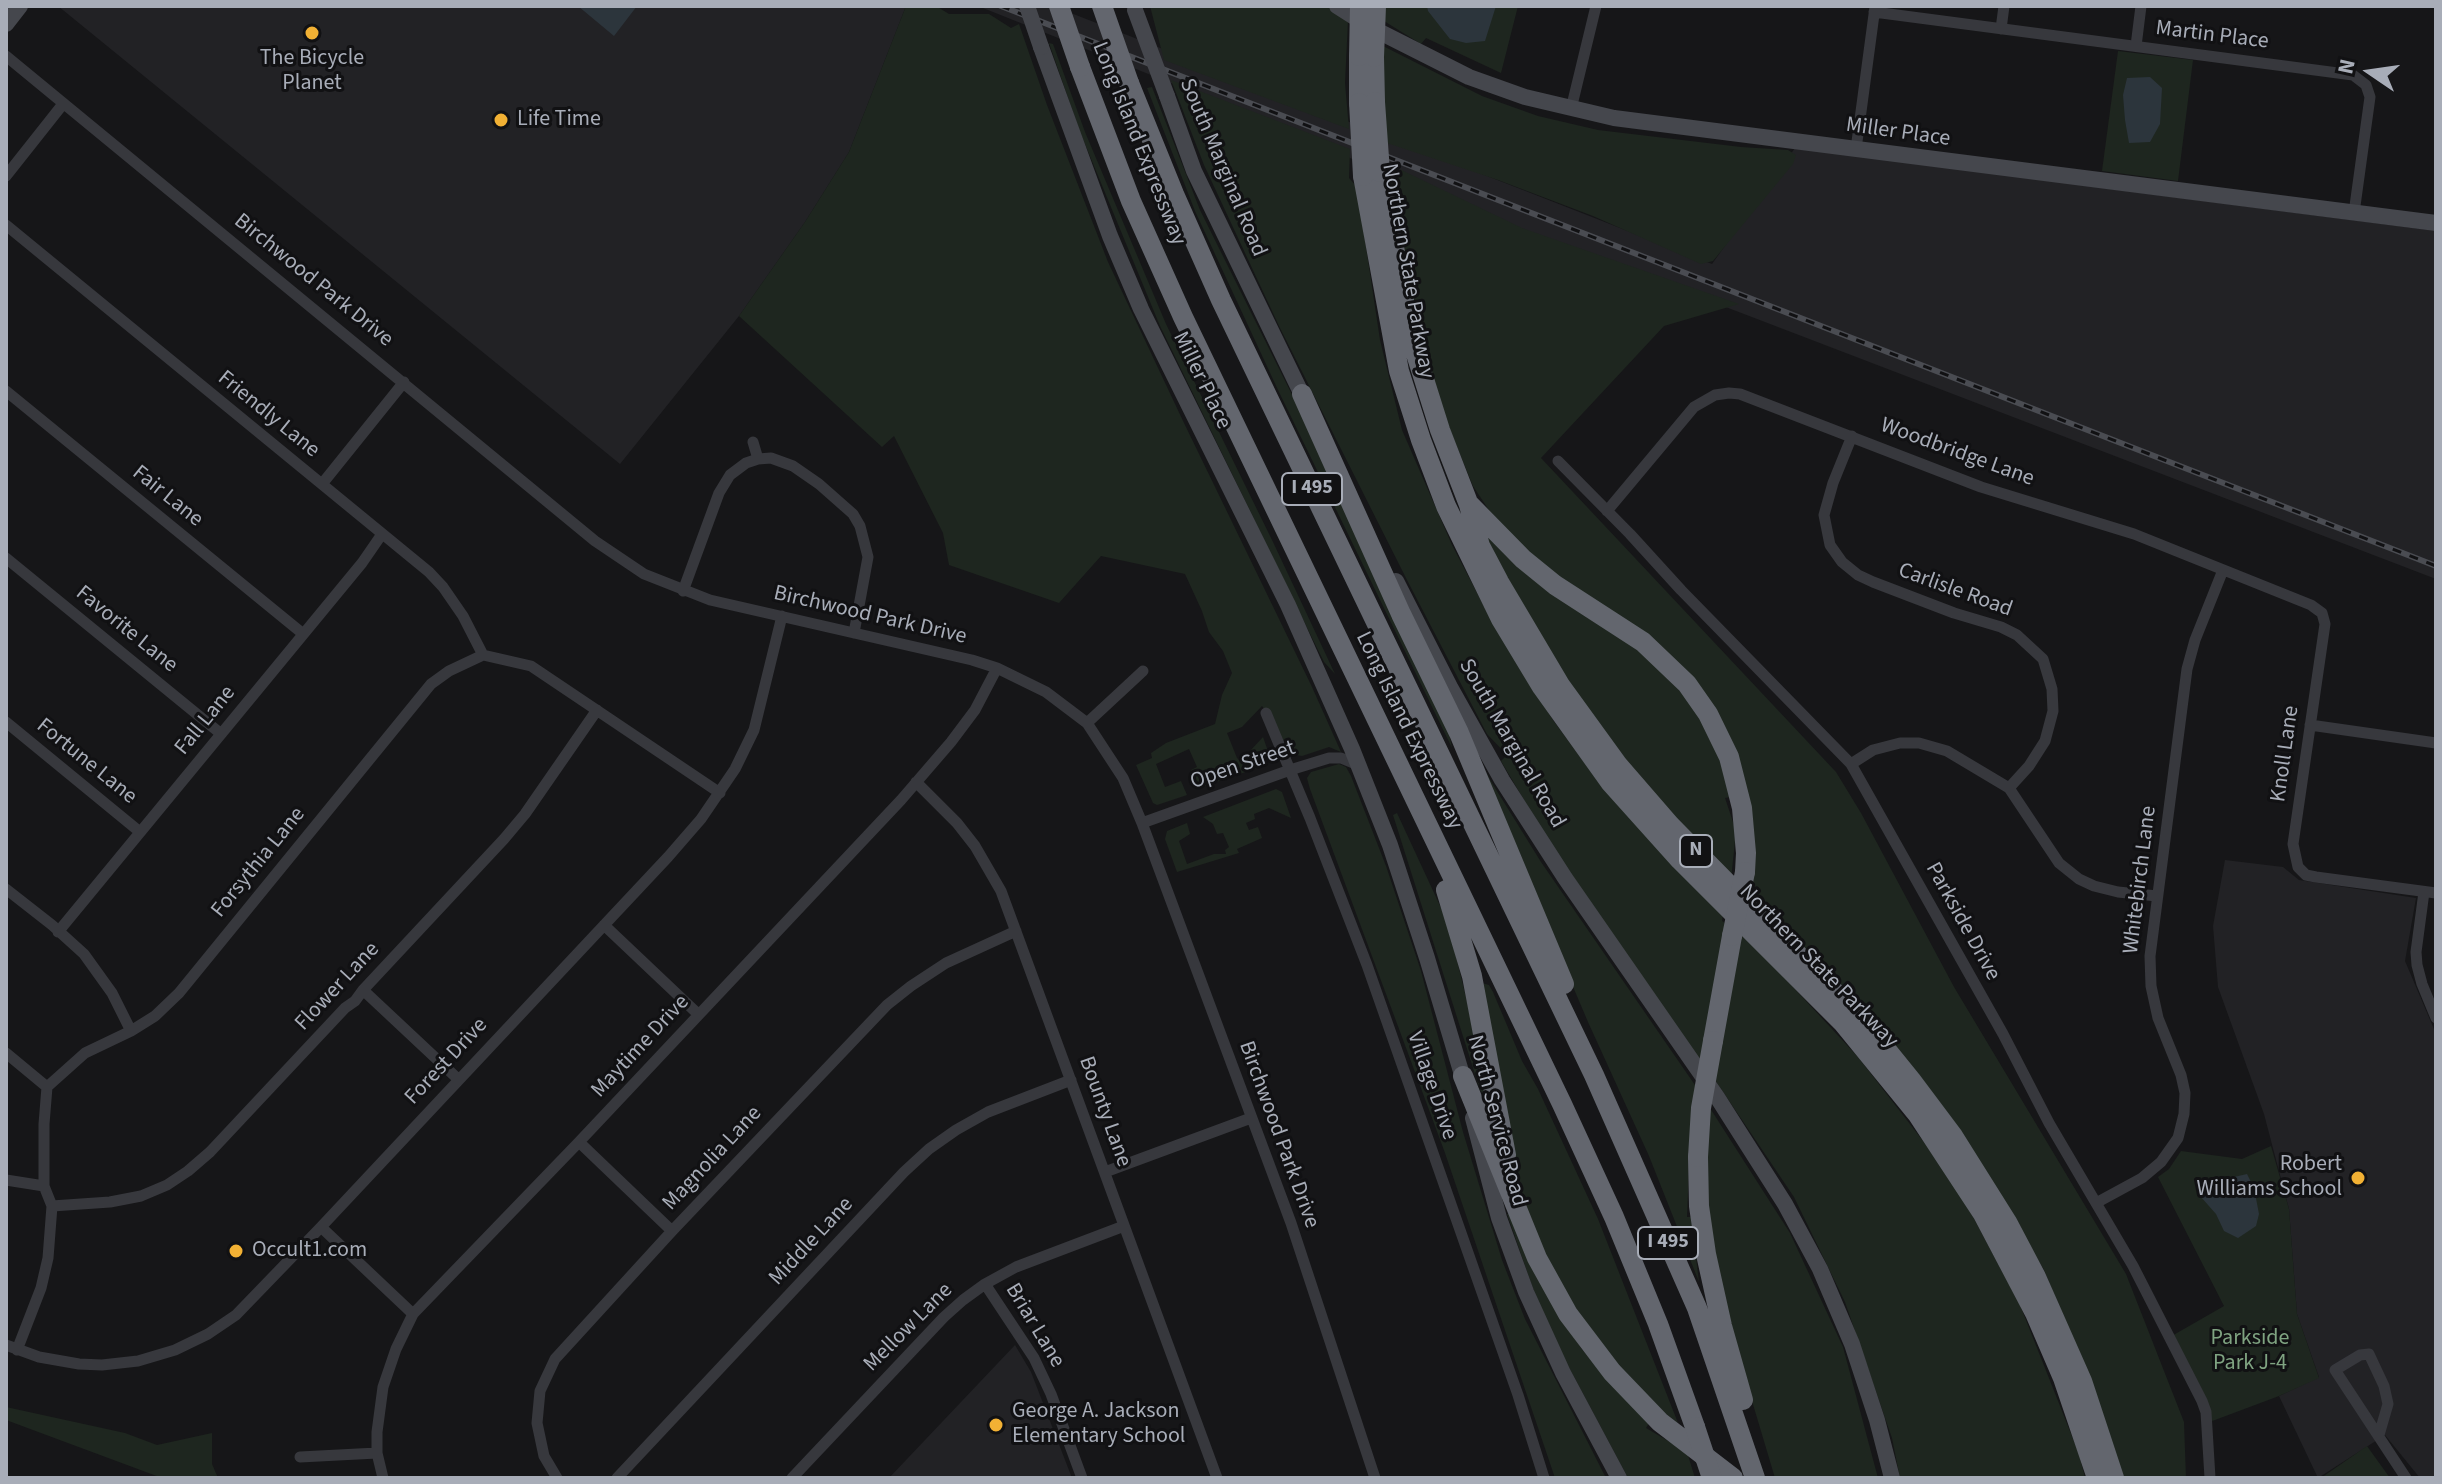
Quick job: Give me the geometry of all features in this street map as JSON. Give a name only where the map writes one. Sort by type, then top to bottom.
[{"type":"highway","name":"Long Island Expressway","points":[[1059,6],[1131,201],[1183,317],[1614,1217],[1658,1324],[1712,1478]]},
{"type":"highway","name":"Long Island Expressway","points":[[1102,6],[1129,83],[1221,300],[1594,1075],[1741,1414]]},
{"type":"highway","name":"Northern State Parkway","points":[[1360,6],[1372,174],[1399,371],[1446,506],[1501,619],[1558,712],[1618,791],[1680,860],[1843,1023],[1935,1140],[1983,1214],[2035,1313],[2063,1378],[2097,1478]]},
{"type":"highway","name":"Northern State Parkway","points":[[1366,57],[1376,6]]},
{"type":"highway","name":"Northern State Parkway","points":[[1372,174],[1411,338],[1440,430],[1469,505],[1480,546],[1527,632],[1560,685],[1618,765],[1670,825],[1864,1022],[1953,1136],[2007,1222],[2036,1277],[2082,1381],[2114,1478]]},
{"type":"highway","points":[[1302,394],[1401,614],[1459,733],[1586,1036],[1594,1075]]},
{"type":"highway","points":[[1469,505],[1523,559],[1555,585],[1643,642],[1687,684],[1708,714],[1729,757],[1742,808],[1745,872],[1701,1108],[1699,1206],[1706,1254],[1755,1477]]},
{"type":"highway","points":[[1396,763],[1446,890],[1472,976],[1513,1195]]},
{"type":"highway","points":[[1463,1076],[1537,1258],[1568,1314],[1612,1372],[1660,1422],[1733,1478]]},
{"type":"main road","points":[[6,24],[20,6]]},
{"type":"main road","name":"Miller Place","points":[[1027,6],[1110,236],[1141,309],[1288,605],[1358,765]]},
{"type":"main road","name":"Miller Place","points":[[1337,6],[1370,27],[1469,77],[1525,97],[1614,118],[2436,223]]},
{"type":"main road","name":"South Marginal Road","points":[[1135,8],[1194,171],[1450,687],[1502,780],[1565,878],[1717,1097],[1785,1204],[1820,1269],[1852,1344],[1892,1478]]},
{"type":"main road","name":"North Service Road","points":[[1358,765],[1390,845],[1463,1076],[1495,1205],[1526,1292],[1563,1373],[1619,1478]]},
{"type":"street","points":[[1571,109],[1596,6]]},
{"type":"street","points":[[2001,29],[2004,6]]},
{"type":"street","points":[[2136,46],[2141,6]]},
{"type":"street","points":[[1856,149],[1874,9]]},
{"type":"street","name":"Martin Place","points":[[1874,9],[2001,29],[2344,73],[2361,79],[2370,97],[2354,213]]},
{"type":"street","name":"Birchwood Park Drive","points":[[6,56],[595,541],[644,574],[710,600],[997,668],[1046,692],[1087,723],[1123,778],[1142,823],[1291,1223],[1375,1478]]},
{"type":"street","points":[[6,176],[63,104]]},
{"type":"street","name":"Friendly Lane","points":[[6,225],[443,587],[463,616],[483,655]]},
{"type":"street","points":[[322,484],[404,382]]},
{"type":"street","name":"Fair Lane","points":[[6,391],[302,633]]},
{"type":"street","name":"Woodbridge Lane","points":[[1607,511],[1694,407],[1715,395],[1740,394],[1981,487],[2134,534],[2311,605],[2322,613],[2325,624]]},
{"type":"street","name":"Carlisle Road","points":[[1852,436],[1824,515],[1830,545],[1842,562],[1873,582],[2017,635],[2043,659],[2052,689],[2053,711],[2045,741],[2029,766],[2009,788]]},
{"type":"street","points":[[753,442],[758,459]]},
{"type":"street","points":[[683,591],[719,493],[730,475],[746,463],[771,458],[793,466],[838,498],[860,526],[868,557],[854,633]]},
{"type":"street","name":"Parkside Drive","points":[[1558,461],[1851,764],[2003,1034],[2049,1123],[2133,1266],[2202,1401],[2206,1412],[2210,1478]]},
{"type":"street","name":"Fall Lane","points":[[58,932],[382,534]]},
{"type":"street","name":"Favorite Lane","points":[[6,558],[220,733]]},
{"type":"street","name":"Whitebirch Lane","points":[[2096,1203],[2142,1178],[2161,1162],[2178,1138],[2184,1114],[2185,1093],[2158,1018],[2151,986],[2150,956],[2187,669],[2223,570]]},
{"type":"street","name":"Forest Drive","points":[[12,1348],[57,1361],[102,1365],[138,1361],[175,1350],[208,1334],[236,1315],[668,857],[720,793],[741,760],[754,730],[782,616]]},
{"type":"street","name":"Knoll Lane","points":[[2325,624],[2293,844],[2298,867],[2306,875],[2316,877],[2430,892]]},
{"type":"street","points":[[483,655],[531,666],[720,793]]},
{"type":"street","name":"Forsythia Lane","points":[[47,1087],[85,1053],[155,1016],[179,993],[431,684],[449,671],[483,655]]},
{"type":"street","name":"Maytime Drive","points":[[383,1478],[377,1453],[377,1432],[383,1387],[396,1349],[413,1314],[579,1142],[916,782],[975,710],[997,668]]},
{"type":"street","points":[[1087,723],[1143,671]]},
{"type":"street","name":"Flower Lane","points":[[52,1206],[110,1202],[141,1196],[167,1185],[210,1152],[355,1001],[525,814],[597,710]]},
{"type":"street","name":"Village Drive","points":[[1266,713],[1367,965],[1518,1395],[1544,1478]]},
{"type":"street","name":"Fortune Lane","points":[[6,722],[140,832]]},
{"type":"street","points":[[2310,725],[2436,743]]},
{"type":"street","points":[[1851,764],[1881,747],[1900,743],[1919,743],[1947,751],[2009,788],[2048,848],[2068,871],[2094,886],[2157,896]]},
{"type":"street","name":"Open Street","points":[[1142,823],[1329,758],[1341,758],[1358,765]]},
{"type":"street","name":"Bounty Lane","points":[[916,782],[975,846],[1001,891],[1217,1478]]},
{"type":"street","points":[[6,889],[84,954],[112,993],[131,1031]]},
{"type":"street","points":[[2430,892],[2416,952],[2422,984],[2436,1018]]},
{"type":"street","points":[[604,925],[698,1014]]},
{"type":"street","name":"Magnolia Lane","points":[[557,1478],[544,1456],[537,1423],[540,1391],[555,1359],[887,1005],[946,963],[1016,931]]},
{"type":"street","points":[[363,990],[458,1079]]},
{"type":"street","points":[[6,1053],[47,1087],[44,1186],[52,1206],[45,1273],[12,1348]]},
{"type":"street","name":"Middle Lane","points":[[617,1478],[929,1149],[988,1112],[1071,1080]]},
{"type":"street","points":[[1105,1172],[1251,1118]]},
{"type":"street","points":[[579,1142],[672,1231]]},
{"type":"street","points":[[6,1180],[44,1186]]},
{"type":"street","name":"Mellow Lane","points":[[792,1478],[944,1317],[985,1284],[1016,1267],[1124,1226]]},
{"type":"street","points":[[321,1227],[413,1314]]},
{"type":"street","name":"Briar Lane","points":[[985,1284],[1034,1358],[1051,1394],[1082,1478]]},
{"type":"street","points":[[2379,1435],[2388,1404],[2384,1386],[2373,1358],[2369,1354],[2360,1355],[2335,1370],[2406,1478]]},
{"type":"street","points":[[300,1457],[377,1453]]},
{"type":"shaded area","points":[[58,6],[906,6],[849,152],[805,222],[739,316],[620,464]]},
{"type":"shaded area","points":[[578,6],[637,6],[614,36]]},
{"type":"shaded area","points":[[978,6],[1053,6],[1712,264],[1795,148],[2436,231],[2436,579],[1509,224],[1397,175],[1297,139],[1176,85]]},
{"type":"shaded area","points":[[1427,6],[1496,6],[1485,41],[1466,43],[1450,39]]},
{"type":"shaded area","points":[[2150,77],[2162,88],[2160,124],[2150,142],[2129,143],[2123,95],[2127,78]]},
{"type":"shaded area","name":"Robert Williams School","points":[[2225,860],[2283,867],[2299,880],[2416,898],[2405,961],[2436,1034],[2436,1478],[2420,1478],[2385,1435],[2318,1478],[2279,1396],[2319,1377],[2297,1314],[2289,1209],[2264,1114],[2218,987],[2213,926]]},
{"type":"shaded area","points":[[2247,1174],[2254,1188],[2259,1214],[2256,1226],[2238,1238],[2224,1231],[2216,1214],[2201,1197],[2199,1181]]},
{"type":"shaded area","name":"George A. Jackson Elementary School","points":[[1015,1345],[1031,1372],[1072,1478],[889,1478]]},
{"type":"green space","points":[[906,6],[936,6],[949,14],[989,14],[1011,28],[1019,24],[1108,262],[1341,752],[1329,747],[1296,755],[1273,728],[1262,706],[1242,727],[1227,733],[1237,758],[1248,769],[1245,758],[1253,758],[1254,754],[1250,751],[1263,737],[1269,754],[1266,764],[1266,757],[1261,756],[1258,761],[1263,766],[1199,788],[1191,770],[1197,767],[1189,749],[1156,764],[1165,787],[1181,781],[1187,795],[1157,805],[1153,803],[1136,765],[1152,758],[1151,753],[1166,743],[1215,724],[1222,695],[1232,673],[1223,651],[1209,632],[1185,574],[1101,556],[1059,603],[949,565],[943,533],[894,436],[882,447],[739,316],[805,222],[849,152]]},
{"type":"green space","points":[[1150,6],[1326,6],[1348,21],[1345,83],[1349,129],[1164,60]]},
{"type":"green space","points":[[1385,6],[1518,6],[1501,73],[1426,38],[1421,44],[1384,21]]},
{"type":"green space","points":[[1049,43],[1053,44],[1085,132],[1166,324],[1335,674],[1324,662],[1160,326],[1080,132]]},
{"type":"green space","points":[[1383,46],[1482,96],[1538,116],[1598,130],[1788,150],[1796,155],[1793,164],[1713,261],[1701,264],[1593,216],[1387,143]]},
{"type":"green space","points":[[2118,51],[2193,60],[2178,181],[2102,171]]},
{"type":"green space","points":[[1171,80],[1350,149],[1349,178],[1357,187],[1380,340],[1402,430],[1452,545],[1495,627],[1553,720],[1602,787],[1723,915],[1722,921],[1725,923],[1701,1064],[1544,834],[1501,761],[1507,755],[1487,734],[1279,326],[1204,165]]},
{"type":"green space","points":[[1152,87],[1200,210],[1333,477],[1449,733],[1452,748],[1278,390],[1195,211],[1147,88]]},
{"type":"green space","points":[[1389,164],[1522,228],[1739,304],[1664,326],[1541,458],[1836,772],[1954,987],[2126,1274],[2184,1422],[2186,1478],[2123,1478],[2094,1390],[2043,1268],[1975,1161],[1750,900],[1752,856],[1699,690],[1549,574],[1502,530],[1473,486],[1441,408],[1416,328]]},
{"type":"green space","points":[[1486,533],[1634,644],[1677,683],[1704,721],[1723,764],[1731,797],[1725,798],[1736,831],[1731,880],[1650,792],[1554,664]]},
{"type":"green space","points":[[1466,735],[1541,862],[1697,1088],[1690,1144],[1687,1217],[1691,1217],[1699,1282],[1649,1156],[1588,1022]]},
{"type":"green space","points":[[1339,764],[1346,767],[1351,776],[1386,866],[1421,971],[1463,1132],[1502,1260],[1525,1319],[1606,1478],[1555,1478],[1445,1153],[1310,789],[1307,778],[1311,772]]},
{"type":"green space","points":[[1276,789],[1282,792],[1291,818],[1269,808],[1254,814],[1255,819],[1246,823],[1249,830],[1258,827],[1262,838],[1237,849],[1239,853],[1177,872],[1165,839],[1167,831],[1187,823],[1190,834],[1179,841],[1187,864],[1214,854],[1226,854],[1225,850],[1229,847],[1223,833],[1217,834],[1213,824],[1203,817]]},
{"type":"green space","points":[[1397,813],[1448,923],[1469,1010],[1483,1094],[1393,815]]},
{"type":"green space","points":[[1741,931],[1858,1057],[1954,1181],[2020,1305],[2079,1454],[2085,1478],[1900,1478],[1892,1438],[1845,1302],[1794,1197],[1713,1077]]},
{"type":"green space","points":[[1482,983],[1489,985],[1493,992],[1522,1061],[1598,1219],[1678,1423],[1633,1389],[1558,1287],[1529,1223],[1513,1172]]},
{"type":"green space","points":[[1708,1105],[1790,1233],[1843,1347],[1878,1478],[1775,1478],[1726,1314],[1710,1238],[1703,1162]]},
{"type":"green space","name":"Parkside Park J-4","points":[[2271,1146],[2289,1209],[2297,1314],[2319,1378],[2207,1423],[2170,1337],[2224,1306],[2158,1177],[2169,1169],[2181,1151],[2242,1159]]},
{"type":"green space","points":[[1507,1214],[1512,1214],[1549,1298],[1581,1348],[1613,1387],[1649,1423],[1646,1428],[1687,1452],[1695,1478],[1628,1478],[1538,1303]]},
{"type":"green space","points":[[6,1407],[125,1433],[157,1445],[212,1433],[212,1464],[218,1478],[162,1478],[6,1420]]},
{"type":"green space","points":[[2367,1446],[2390,1478],[2321,1478]]},
{"type":"railway","points":[[1001,6],[2436,566]]},
{"type":"place","name":"The Bicycle Planet","points":[[312,33]]},
{"type":"place","name":"Life Time","points":[[501,120]]},
{"type":"place","name":"Robert Williams School","points":[[2358,1178]]},
{"type":"place","name":"Occult1.com","points":[[236,1251]]},
{"type":"place","name":"George A. Jackson Elementary School","points":[[996,1425]]}]
